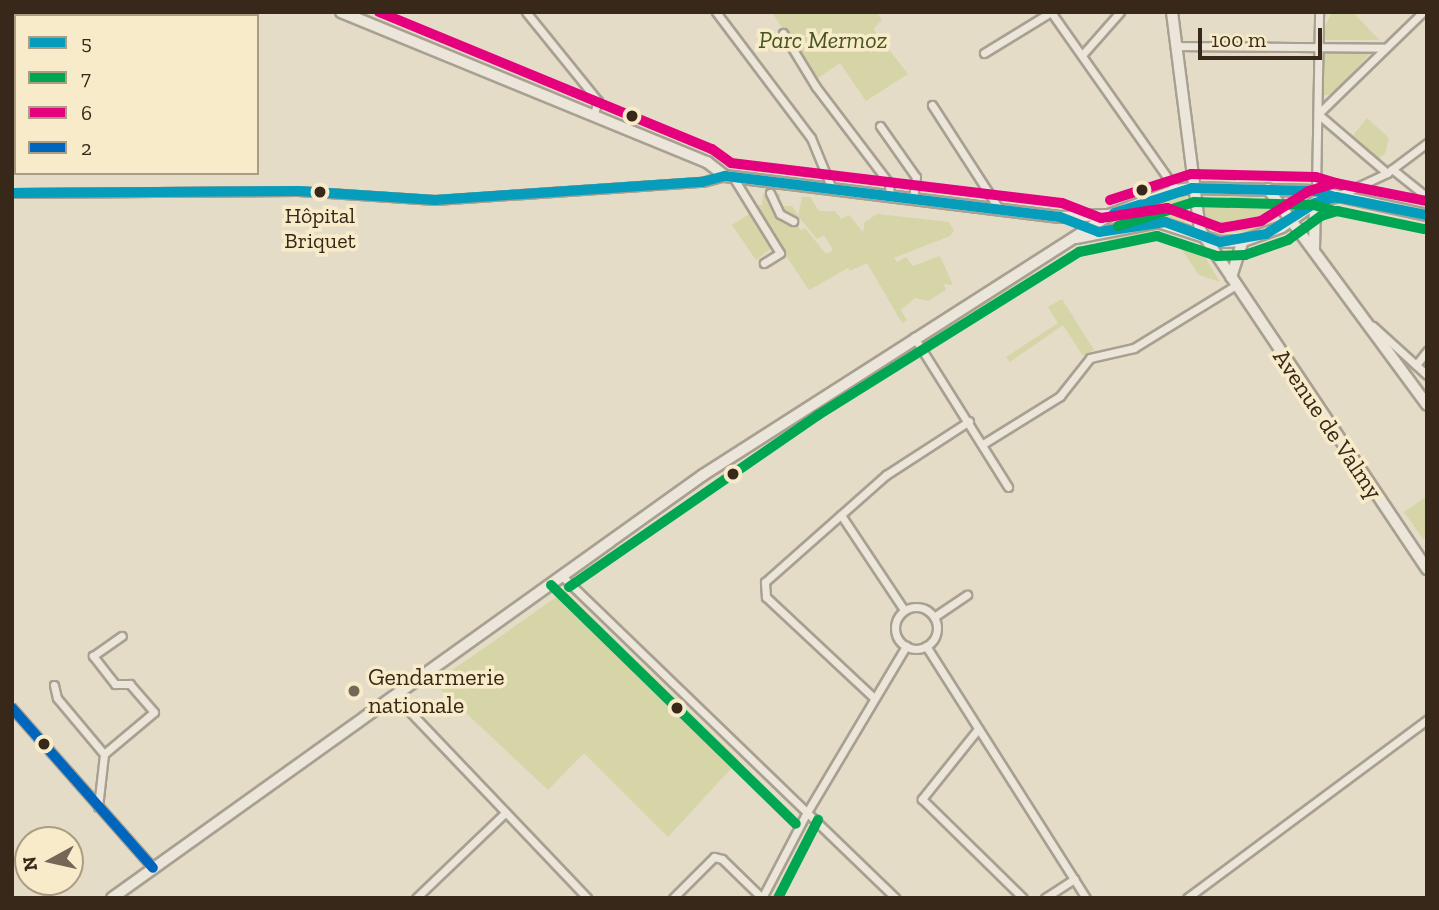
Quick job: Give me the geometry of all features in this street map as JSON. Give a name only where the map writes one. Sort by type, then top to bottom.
[{"type":"main road","points":[[341,12],[706,162],[729,177],[1060,217],[1109,215],[1176,190],[1192,188],[1316,191],[1427,215]]},
{"type":"main road","points":[[1172,12],[1192,188],[1204,238]]},
{"type":"main road","points":[[1268,189],[1427,405]]},
{"type":"main road","points":[[1314,249],[1316,191]]},
{"type":"main road","points":[[1060,217],[1093,228],[1158,222],[1204,238],[1244,241],[1295,224],[1315,203],[1336,197]]},
{"type":"main road","points":[[1282,227],[1283,208]]},
{"type":"main road","points":[[112,898],[561,575],[914,337],[1093,228],[1109,215]]},
{"type":"main road","name":"Avenue de Valmy","points":[[1204,238],[1427,569]]},
{"type":"main road","points":[[1233,281],[1244,241]]},
{"type":"street","points":[[526,12],[598,101],[593,116]]},
{"type":"street","points":[[716,12],[811,138],[832,190]]},
{"type":"street","points":[[984,53],[1051,12],[1176,190]]},
{"type":"street","points":[[1083,54],[1120,12]]},
{"type":"street","points":[[1316,191],[1318,114],[1315,46],[1319,12]]},
{"type":"street","points":[[1318,114],[1423,12]]},
{"type":"street","points":[[783,33],[816,88],[889,183],[890,197]]},
{"type":"street","points":[[1176,46],[1385,48]]},
{"type":"street","points":[[932,106],[999,209]]},
{"type":"street","points":[[1318,114],[1389,171],[1427,197]]},
{"type":"street","points":[[880,126],[916,177],[913,199]]},
{"type":"street","points":[[1336,197],[1389,171],[1427,143]]},
{"type":"street","points":[[12,193],[298,191],[435,200],[702,182],[729,177],[780,253],[764,263]]},
{"type":"street","points":[[770,193],[780,214],[793,221]]},
{"type":"street","points":[[983,444],[1060,396],[1090,358],[1134,348],[1233,281]]},
{"type":"street","points":[[1362,316],[1427,375]]},
{"type":"street","points":[[914,337],[1008,487]]},
{"type":"street","points":[[1416,365],[1427,351]]},
{"type":"street","points":[[874,698],[763,589],[765,582],[886,475],[969,421]]},
{"type":"street","points":[[841,515],[904,610]]},
{"type":"street","points":[[561,575],[895,898]]},
{"type":"street","points":[[934,617],[967,595]]},
{"type":"street","points":[[904,610],[920,607],[934,617]]},
{"type":"street","points":[[904,610],[895,629],[906,646]]},
{"type":"street","points":[[906,646],[926,646],[935,637],[934,617]]},
{"type":"street","points":[[98,807],[104,754],[155,712],[130,684],[115,684],[93,656],[122,636]]},
{"type":"street","points":[[673,898],[710,859],[718,857],[762,898],[806,814],[906,646]]},
{"type":"street","points":[[926,646],[1086,898]]},
{"type":"street","points":[[54,685],[57,698],[104,754]]},
{"type":"street","points":[[394,695],[587,898]]},
{"type":"street","points":[[12,708],[153,868]]},
{"type":"street","points":[[1187,898],[1427,720]]},
{"type":"street","points":[[978,729],[922,799],[1023,898]]},
{"type":"street","points":[[416,898],[506,812]]},
{"type":"street","points":[[1045,898],[1074,878]]},
{"type":"green space","name":"Parc Mermoz","points":[[772,12],[877,12],[882,20],[873,29],[908,74],[866,101],[840,63],[815,80]]},
{"type":"green space","points":[[1332,12],[1353,12],[1379,40],[1326,40],[1322,32]]},
{"type":"green space","points":[[1373,50],[1333,95],[1324,95],[1323,52]]},
{"type":"green space","points":[[1367,118],[1389,138],[1385,153],[1377,160],[1351,138]]},
{"type":"green space","points":[[763,193],[781,194],[776,206],[792,206],[798,215],[792,219],[795,224],[801,230],[805,228],[826,254],[833,250],[824,235],[817,239],[798,216],[802,197],[810,197],[819,211],[835,211],[841,219],[849,215],[863,232],[865,222],[877,214],[949,222],[954,231],[950,236],[894,258],[897,262],[906,257],[913,266],[940,256],[953,285],[944,284],[946,290],[928,301],[915,298],[901,310],[907,320],[902,323],[867,263],[850,271],[848,268],[809,290],[752,205],[762,205]]},
{"type":"green space","points":[[1174,195],[1186,195],[1189,215],[1184,223],[1160,215],[1103,225]]},
{"type":"green space","points":[[1224,196],[1264,198],[1272,202],[1275,216],[1267,226],[1252,232],[1215,233],[1202,220],[1202,212],[1208,200]]},
{"type":"green space","points":[[749,214],[771,249],[756,260],[732,225]]},
{"type":"green space","points":[[1156,230],[1200,249],[1220,282],[1199,275],[1180,247],[1165,237],[1109,242],[1107,239]]},
{"type":"green space","points":[[1032,272],[1037,279],[929,346],[924,339]]},
{"type":"green space","points":[[1062,299],[1094,350],[1083,356],[1063,325],[1010,362],[1006,357],[1058,323],[1048,307]]},
{"type":"green space","points":[[1427,496],[1427,536],[1423,539],[1404,512]]},
{"type":"green space","points":[[565,591],[739,760],[668,837],[584,753],[548,790],[434,683]]},
{"type":"transit line","name":"6","points":[[379,12],[712,149],[731,163],[1062,203],[1101,218],[1167,208],[1221,228],[1261,221],[1309,191],[1335,183],[1427,201]]},
{"type":"transit line","name":"6","points":[[1110,200],[1191,174],[1316,177],[1342,185]]},
{"type":"transit line","name":"5","points":[[12,193],[298,191],[435,200],[702,182],[725,176],[1060,217],[1099,232],[1165,222],[1220,242],[1266,234],[1315,203],[1336,197],[1427,215]]},
{"type":"transit line","name":"5","points":[[1114,213],[1192,188],[1316,191],[1338,198]]},
{"type":"transit line","name":"7","points":[[1118,226],[1194,202],[1314,205],[1334,211]]},
{"type":"transit line","name":"7","points":[[569,587],[818,415],[1079,252],[1157,236],[1217,256],[1245,255],[1288,240],[1321,216],[1337,211],[1424,229]]},
{"type":"transit line","name":"7","points":[[551,585],[796,824]]},
{"type":"transit line","name":"2","points":[[12,708],[153,868]]},
{"type":"transit line","name":"7","points":[[778,898],[818,820]]},
{"type":"place","name":"Hôpital Briquet","points":[[320,192]]},
{"type":"place","name":"Gendarmerie nationale","points":[[354,691]]}]
